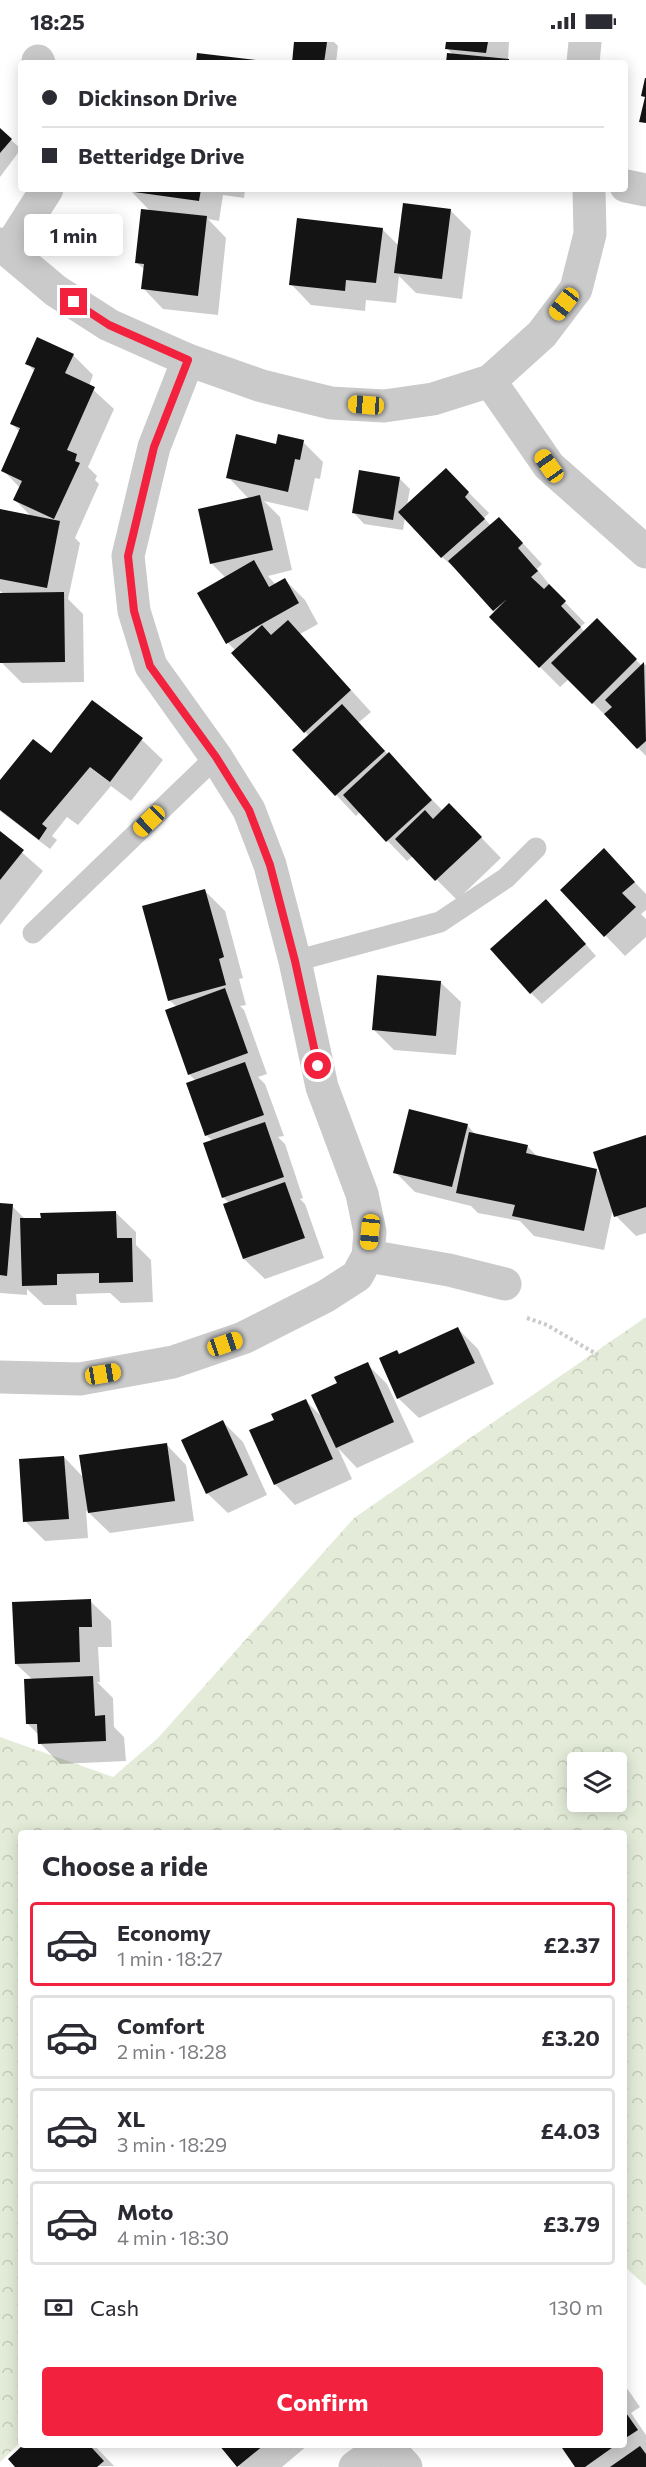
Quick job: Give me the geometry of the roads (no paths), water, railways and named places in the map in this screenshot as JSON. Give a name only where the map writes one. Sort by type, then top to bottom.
[{"type":"street","points":[[583,60],[585,42]]},
{"type":"street","points":[[628,186],[646,190]]},
{"type":"street","points":[[45,192],[4,247],[56,291],[109,325],[188,360],[262,386],[331,402],[384,406],[433,399],[490,381],[542,334],[576,290],[590,234],[589,192]]},
{"type":"street","points":[[0,1377],[80,1378],[173,1362],[243,1338],[326,1296],[357,1276],[368,1256],[370,1232],[362,1194],[322,1087],[295,961],[270,865],[249,810],[216,757],[150,666],[134,611],[128,556],[154,447],[188,360]]},
{"type":"street","points":[[490,381],[549,466],[646,552]]},
{"type":"street","points":[[368,1256],[449,1270],[505,1284]]},
{"type":"street","points":[[355,2467],[382,2448]]},
{"type":"street","points":[[389,2448],[406,2467]]},
{"type":"lane","points":[[33,933],[216,757]]},
{"type":"lane","points":[[295,961],[440,922],[506,878],[536,848]]}]
